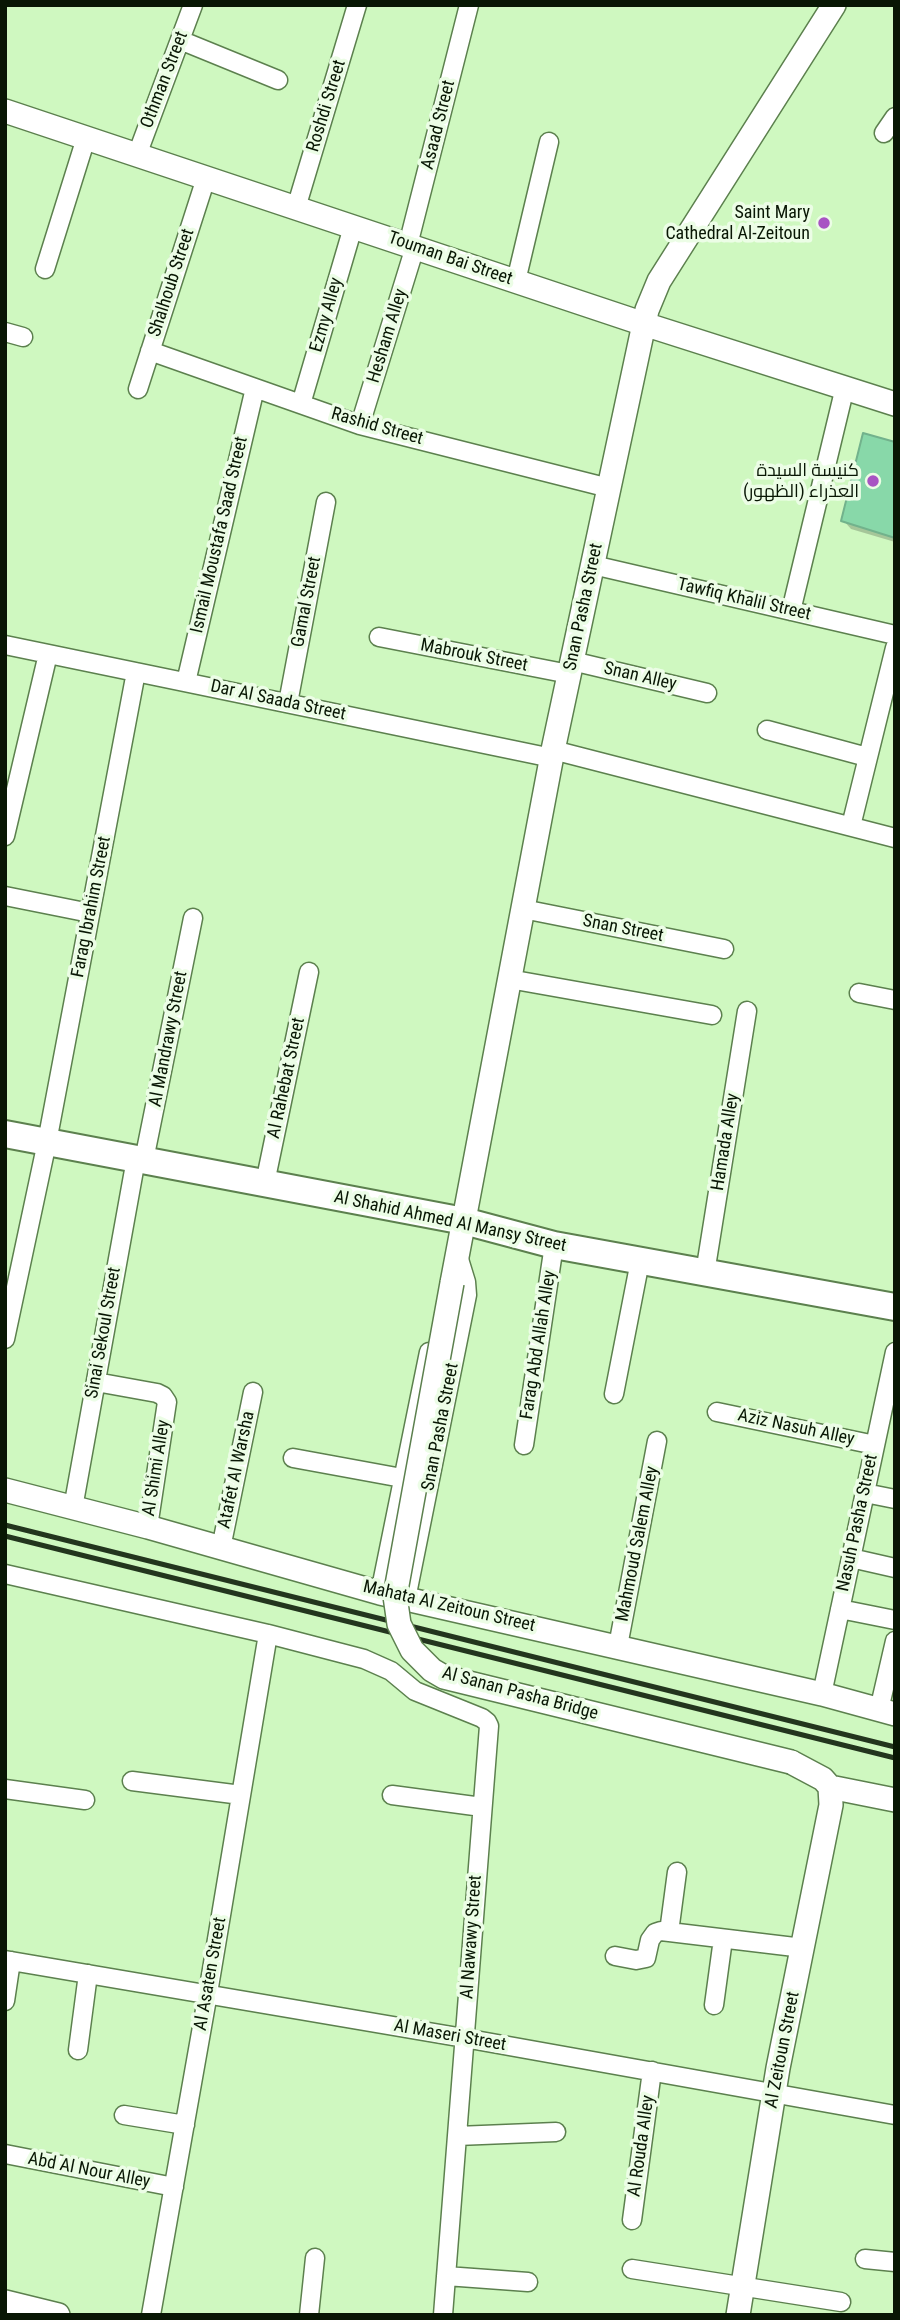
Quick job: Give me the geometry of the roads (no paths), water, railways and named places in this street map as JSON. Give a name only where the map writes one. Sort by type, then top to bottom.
[{"type":"main road","name":"Al Shahid Ahmed Al Mansy Street","points":[[5,1134],[464,1221],[554,1245],[895,1307]]},
{"type":"street","name":"Othman Street","points":[[137,155],[194,5]]},
{"type":"street","name":"Roshdi Street","points":[[296,208],[357,5]]},
{"type":"street","name":"Asaad Street","points":[[412,246],[469,5]]},
{"type":"street","name":"Snan Pasha Street","points":[[452,1283],[552,754],[647,310],[659,281],[834,5]]},
{"type":"street","points":[[180,40],[278,80]]},
{"type":"street","name":"Touman Bai Street","points":[[5,111],[644,324],[895,404]]},
{"type":"street","points":[[884,133],[895,117]]},
{"type":"street","points":[[45,269],[86,138]]},
{"type":"street","points":[[516,281],[550,142]]},
{"type":"street","name":"Shalhoub Street","points":[[138,389],[206,178]]},
{"type":"street","name":"Ezmy Alley","points":[[301,404],[353,227]]},
{"type":"street","name":"Hesham Alley","points":[[360,425],[412,246]]},
{"type":"street","name":"Rashid Street","points":[[150,351],[360,425],[609,488]]},
{"type":"street","points":[[791,611],[845,387]]},
{"type":"street","name":"Ismail Moustafa Saad Street","points":[[186,682],[255,388]]},
{"type":"street","name":"Gamal Street","points":[[288,703],[326,502]]},
{"type":"street","name":"Tawfiq Khalil Street","points":[[593,565],[895,635]]},
{"type":"street","name":"Mabrouk Street","points":[[379,637],[571,668]]},
{"type":"street","name":"Dar Al Saada Street","points":[[5,645],[552,754],[895,838]]},
{"type":"street","points":[[851,826],[895,648]]},
{"type":"street","points":[[5,836],[48,654]]},
{"type":"street","name":"Snan Alley","points":[[571,668],[707,693]]},
{"type":"street","name":"Farag Ibrahim Street","points":[[5,1339],[47,1142],[136,672]]},
{"type":"street","points":[[767,730],[867,757]]},
{"type":"street","points":[[5,896],[90,913]]},
{"type":"street","name":"Snan Street","points":[[523,909],[724,949]]},
{"type":"street","name":"Al Mandrawy Street","points":[[140,1160],[194,918]]},
{"type":"street","name":"Al Rahebat Street","points":[[265,1183],[310,972]]},
{"type":"street","points":[[509,979],[712,1014]]},
{"type":"street","points":[[859,993],[895,1000]]},
{"type":"street","name":"Hamada Alley","points":[[705,1273],[747,1011]]},
{"type":"street","name":"Sinai Sekoul Street","points":[[73,1508],[140,1160]]},
{"type":"street","name":"Farag Abd Allah Alley","points":[[524,1446],[554,1245]]},
{"type":"street","name":"Snan Pasha Street","points":[[380,1593],[444,1278],[458,1256]]},
{"type":"street","name":"Snan Pasha Street","points":[[406,1599],[467,1295],[465,1273],[458,1256]]},
{"type":"street","points":[[614,1394],[640,1261]]},
{"type":"street","name":"Al Sanan Pasha Bridge","points":[[452,1283],[395,1596],[399,1624],[412,1650],[432,1670],[444,1677],[791,1762],[823,1779],[830,1787]]},
{"type":"street","name":"Nasuh Pasha Street","points":[[821,1694],[895,1352]]},
{"type":"street","name":"Al Shimi Alley","points":[[96,1382],[157,1393],[167,1402],[148,1527]]},
{"type":"street","name":"Atafet Al Warsha","points":[[221,1548],[253,1392]]},
{"type":"street","name":"Aziz Nasuh Alley","points":[[717,1412],[875,1445]]},
{"type":"street","name":"Mahmoud Salem Alley","points":[[618,1646],[657,1441]]},
{"type":"street","points":[[293,1458],[402,1478]]},
{"type":"street","name":"Mahata Al Zeitoun Street","points":[[5,1490],[148,1527],[380,1593],[618,1646],[887,1712]]},
{"type":"street","points":[[865,1493],[895,1499]]},
{"type":"street","points":[[851,1558],[895,1568]]},
{"type":"street","points":[[5,1574],[268,1634]]},
{"type":"street","points":[[840,1609],[895,1620]]},
{"type":"street","name":"Al Nawawy Street","points":[[268,1634],[363,1659],[391,1671],[415,1691],[482,1718],[489,1726],[443,2315]]},
{"type":"street","name":"Al Asaten Street","points":[[151,2315],[268,1634]]},
{"type":"street","points":[[887,1712],[895,1641]]},
{"type":"street","points":[[132,1781],[241,1795]]},
{"type":"street","points":[[830,1787],[895,1800]]},
{"type":"street","name":"Al Zeitoun Street","points":[[738,2315],[775,2092],[831,1805],[830,1787]]},
{"type":"street","points":[[5,1789],[85,1800]]},
{"type":"street","points":[[391,1795],[482,1807]]},
{"type":"street","points":[[669,1932],[677,1872]]},
{"type":"street","points":[[615,1956],[636,1961],[646,1958],[650,1940],[655,1933],[661,1931],[803,1948]]},
{"type":"street","points":[[714,2005],[723,1939]]},
{"type":"street","points":[[5,2001],[8,1961]]},
{"type":"street","name":"Al Maseri Street","points":[[8,1961],[208,1993],[895,2115]]},
{"type":"street","points":[[78,2050],[88,1974]]},
{"type":"street","name":"Al Rouda Alley","points":[[632,2220],[652,2071]]},
{"type":"street","points":[[124,2115],[185,2125]]},
{"type":"street","points":[[457,2136],[556,2132]]},
{"type":"street","name":"Abd Al Nour Alley","points":[[5,2154],[174,2187]]},
{"type":"street","points":[[309,2315],[315,2258]]},
{"type":"street","points":[[865,2259],[895,2262]]},
{"type":"street","points":[[632,2269],[841,2302]]},
{"type":"street","points":[[446,2276],[528,2283]]},
{"type":"street","points":[[5,2302],[58,2315]]},
{"type":"railway","points":[[5,1525],[895,1747]]},
{"type":"railway","points":[[5,1536],[895,1758]]},
{"type":"place","name":"Saint Mary Cathedral Al-Zeitoun","points":[[824,223]]},
{"type":"place","name":"كنيسة السيدة العذراء (الظهور)","points":[[873,481]]}]
